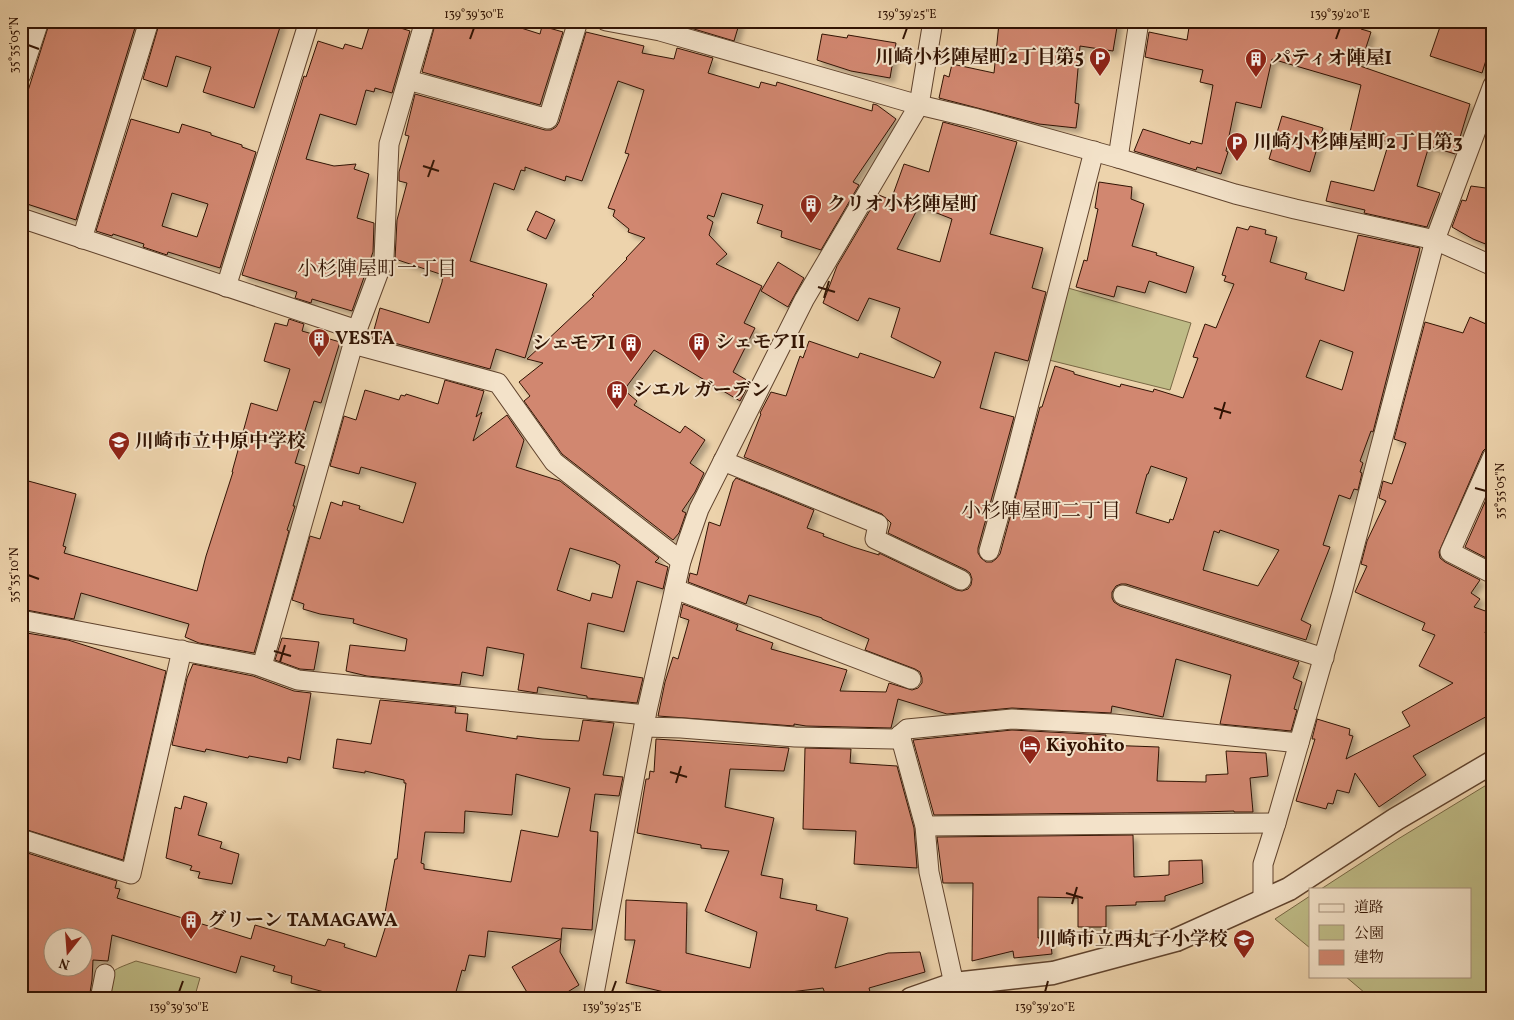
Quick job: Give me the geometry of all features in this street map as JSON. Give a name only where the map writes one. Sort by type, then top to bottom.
[{"type":"street","points":[[21,75],[26,45],[39,21]]},
{"type":"street","points":[[82,239],[149,21]]},
{"type":"street","points":[[226,287],[309,21]]},
{"type":"street","points":[[262,666],[355,337],[384,258],[389,144],[425,21]]},
{"type":"street","points":[[408,80],[548,119],[578,21]]},
{"type":"street","points":[[606,21],[660,31],[919,105],[974,118],[1118,158],[1235,194],[1435,240],[1493,266]]},
{"type":"street","points":[[593,999],[645,721],[681,561],[699,509],[804,300],[919,105],[933,21]]},
{"type":"street","points":[[1118,158],[1139,21]]},
{"type":"street","points":[[1262,901],[1263,864],[1324,658],[1435,240],[1493,85]]},
{"type":"street","points":[[989,551],[1014,462],[1094,152]]},
{"type":"street","points":[[21,218],[226,287],[355,337],[498,384],[554,462],[681,561]]},
{"type":"street","points":[[1493,456],[1450,552],[1493,574]]},
{"type":"street","points":[[723,461],[878,524],[875,539],[961,580]]},
{"type":"street","points":[[675,588],[911,679]]},
{"type":"street","points":[[1123,595],[1324,658]]},
{"type":"street","points":[[21,620],[262,666],[298,680],[645,721],[795,736],[893,739],[897,738],[907,729],[1012,719],[1132,725],[1299,743]]},
{"type":"street","points":[[21,839],[131,874],[182,650]]},
{"type":"street","points":[[900,735],[925,826],[929,872],[954,984]]},
{"type":"street","points":[[910,999],[954,984],[1053,974],[1176,940],[1289,889],[1396,819],[1493,762]]},
{"type":"street","points":[[925,826],[1276,823]]},
{"type":"street","points":[[100,999],[105,974]]},
{"type":"green space","points":[[1068,288],[1191,323],[1170,390],[1049,360]]},
{"type":"green space","points":[[1493,781],[1493,999],[1372,999],[1347,978],[1472,978],[1472,888],[1323,888]]},
{"type":"green space","points":[[1309,897],[1309,947],[1275,919]]},
{"type":"green space","points":[[136,961],[200,978],[194,999],[104,999],[109,977],[112,973],[120,967]]},
{"type":"building","points":[[50,21],[137,21],[76,220],[21,202],[21,180],[27,161],[21,159],[21,113]]},
{"type":"building","points":[[160,21],[282,21],[254,108],[203,92],[211,67],[176,56],[167,87],[143,79]]},
{"type":"building","points":[[371,21],[389,21],[388,24],[410,31],[392,93],[375,88],[374,92],[366,90],[356,125],[320,114],[306,159],[334,166],[356,164],[354,169],[369,174],[357,218],[374,223],[373,252],[352,311],[312,299],[311,303],[295,298],[297,292],[242,275],[304,76],[306,77],[318,41],[343,49],[345,44],[362,49]]},
{"type":"building","points":[[436,21],[499,21],[540,34],[542,26],[563,32],[540,105],[422,72]]},
{"type":"building","points":[[683,21],[740,21],[734,41],[683,26]]},
{"type":"building","points":[[1026,21],[1118,21],[1113,51],[1080,46],[1075,103],[1079,104],[1076,128],[1039,124],[939,98],[944,75],[949,77],[952,64],[994,73],[999,23],[1025,26]]},
{"type":"building","points":[[1190,21],[1364,21],[1361,29],[1371,32],[1360,66],[1470,104],[1455,154],[1429,146],[1417,186],[1440,193],[1427,227],[1364,213],[1365,210],[1326,201],[1331,181],[1374,191],[1389,142],[1350,132],[1361,85],[1272,59],[1261,108],[1236,102],[1226,151],[1228,152],[1221,174],[1197,167],[1196,170],[1134,151],[1143,129],[1190,144],[1191,141],[1202,144],[1213,85],[1200,82],[1203,70],[1145,57],[1149,32],[1187,40]]},
{"type":"building","points":[[1442,21],[1493,21],[1493,38],[1482,73],[1430,56]]},
{"type":"building","points":[[586,32],[644,46],[642,53],[674,59],[677,48],[713,58],[708,73],[759,88],[761,82],[776,86],[777,82],[872,111],[873,104],[896,119],[853,182],[859,185],[821,250],[781,237],[782,231],[757,223],[763,205],[722,193],[714,217],[708,215],[707,218],[713,222],[709,235],[727,254],[716,264],[762,286],[744,323],[755,328],[733,372],[750,382],[740,401],[654,350],[624,390],[637,401],[634,405],[680,433],[685,426],[705,440],[690,463],[704,473],[695,492],[682,511],[686,513],[679,533],[673,540],[562,454],[524,401],[530,396],[519,382],[543,363],[527,359],[594,296],[592,295],[645,238],[628,232],[629,229],[613,216],[615,210],[608,208],[629,154],[625,153],[644,90],[618,81],[582,181],[566,176],[565,181],[525,167],[525,171],[521,170],[514,190],[494,183],[470,261],[547,284],[525,358],[496,349],[490,369],[372,337],[380,308],[429,323],[442,282],[443,275],[395,259],[397,220],[407,183],[399,181],[399,172],[409,136],[405,135],[415,94],[545,130],[551,130],[559,122]]},
{"type":"building","points":[[822,34],[847,38],[848,35],[896,43],[890,78],[851,71],[817,60]]},
{"type":"building","points":[[1282,116],[1323,128],[1310,172],[1269,159]]},
{"type":"building","points":[[131,119],[179,133],[182,124],[211,133],[211,135],[242,145],[242,147],[256,152],[220,268],[168,252],[167,255],[143,247],[144,244],[113,234],[112,236],[96,231]],"holes":[[[172,193],[208,204],[197,237],[162,226]]]},
{"type":"building","points":[[943,122],[1017,142],[990,234],[1043,248],[1032,288],[1046,292],[1028,361],[995,352],[980,408],[1014,417],[978,548],[978,553],[986,562],[992,562],[1000,554],[1040,407],[1042,407],[1055,366],[1074,372],[1074,374],[1120,387],[1121,384],[1153,392],[1154,389],[1183,398],[1198,358],[1193,357],[1205,324],[1216,328],[1234,284],[1224,281],[1226,276],[1222,275],[1237,227],[1248,230],[1250,226],[1266,230],[1265,234],[1277,237],[1270,262],[1307,273],[1305,279],[1344,291],[1358,235],[1420,248],[1373,432],[1371,431],[1360,461],[1363,463],[1358,490],[1354,489],[1350,499],[1339,495],[1323,545],[1330,547],[1301,620],[1311,625],[1306,640],[1126,584],[1116,586],[1112,592],[1114,602],[1120,606],[1299,662],[1293,678],[1302,682],[1294,709],[1297,710],[1291,731],[1220,724],[1231,675],[1176,659],[1163,717],[1112,706],[1111,713],[1012,708],[947,714],[898,699],[891,728],[806,726],[794,724],[794,726],[658,716],[665,682],[673,657],[678,659],[689,620],[680,617],[683,604],[738,625],[736,630],[773,643],[771,649],[847,670],[840,691],[886,692],[889,683],[912,690],[918,688],[922,683],[920,672],[865,650],[869,639],[822,618],[749,595],[746,604],[688,582],[690,573],[697,575],[709,522],[720,526],[733,482],[736,478],[814,510],[807,528],[824,534],[823,536],[879,555],[879,553],[956,590],[968,589],[971,585],[970,573],[966,570],[888,533],[891,523],[882,514],[744,457],[760,413],[771,392],[786,396],[800,356],[803,358],[809,341],[858,358],[860,353],[934,378],[941,362],[891,337],[900,308],[869,298],[858,321],[823,303],[837,266],[879,195],[891,200],[904,164],[929,172]],"holes":[[[919,206],[952,219],[940,262],[897,249]],[[1320,340],[1353,352],[1342,390],[1306,377]],[[1151,466],[1187,478],[1173,520],[1170,519],[1169,523],[1136,513]],[[1220,530],[1279,550],[1258,586],[1203,570],[1214,531],[1219,533]]]},
{"type":"building","points":[[1099,182],[1132,187],[1131,199],[1144,204],[1132,246],[1194,267],[1186,293],[1149,281],[1145,293],[1117,286],[1114,297],[1076,287],[1084,260],[1087,261],[1098,209],[1095,208]]},
{"type":"building","points":[[1471,186],[1493,189],[1493,247],[1473,239],[1452,227],[1462,200],[1466,201]]},
{"type":"building","points":[[536,211],[555,220],[546,239],[527,230]]},
{"type":"building","points":[[778,262],[804,278],[788,307],[761,291]]},
{"type":"building","points":[[1470,317],[1493,327],[1493,445],[1483,451],[1439,552],[1440,558],[1445,562],[1480,580],[1471,593],[1480,599],[1474,607],[1491,613],[1485,633],[1493,638],[1493,650],[1486,660],[1493,671],[1493,713],[1413,756],[1426,775],[1379,807],[1355,773],[1349,793],[1337,790],[1333,804],[1328,803],[1326,809],[1296,801],[1315,739],[1312,739],[1317,719],[1350,729],[1349,735],[1353,736],[1346,759],[1410,726],[1402,712],[1453,683],[1419,666],[1435,635],[1422,630],[1425,623],[1355,592],[1367,566],[1361,564],[1367,541],[1386,501],[1379,498],[1383,481],[1392,484],[1406,443],[1394,439],[1425,322],[1463,333]]},
{"type":"building","points":[[289,319],[304,324],[302,331],[340,342],[321,403],[314,401],[295,463],[305,466],[287,530],[289,531],[254,653],[199,643],[185,637],[189,624],[81,593],[74,619],[21,609],[21,479],[76,494],[63,546],[66,547],[64,553],[197,591],[206,556],[233,472],[251,403],[277,411],[290,369],[264,361],[275,323],[287,326]]},
{"type":"building","points":[[445,380],[484,391],[476,417],[482,412],[473,441],[507,415],[524,440],[516,467],[560,481],[659,558],[655,562],[668,567],[663,589],[637,581],[624,632],[588,623],[581,668],[643,678],[637,703],[587,698],[587,696],[538,687],[537,693],[518,690],[524,654],[487,647],[483,676],[462,672],[460,685],[367,676],[346,671],[350,645],[405,651],[407,639],[353,623],[354,619],[320,614],[303,609],[304,604],[292,600],[310,536],[320,539],[331,502],[342,506],[343,501],[360,506],[359,509],[403,523],[416,483],[361,467],[359,474],[330,466],[344,416],[356,420],[365,390],[399,400],[401,395],[405,396],[406,394],[438,404]],"holes":[[[570,548],[616,562],[620,565],[612,598],[592,593],[590,601],[557,590]]]},
{"type":"building","points":[[1493,484],[1493,560],[1492,561],[1465,547]]},
{"type":"building","points":[[21,632],[68,640],[166,671],[123,860],[21,828]]},
{"type":"building","points":[[282,638],[319,642],[314,670],[300,669],[275,660]]},
{"type":"building","points":[[193,664],[253,676],[294,691],[311,693],[300,760],[288,757],[287,763],[249,756],[248,758],[206,749],[205,752],[172,745],[187,678]]},
{"type":"building","points":[[380,700],[456,707],[455,713],[468,714],[466,731],[517,739],[517,736],[579,741],[583,720],[614,723],[603,775],[623,777],[619,796],[595,794],[590,831],[598,832],[592,930],[562,928],[560,952],[579,985],[556,999],[531,999],[512,967],[561,939],[488,931],[485,957],[469,955],[465,971],[462,970],[454,999],[350,999],[291,983],[292,976],[273,971],[275,966],[241,956],[236,973],[112,935],[108,961],[93,960],[92,980],[89,999],[27,999],[28,975],[21,975],[21,851],[117,881],[115,888],[120,889],[117,898],[251,939],[255,925],[325,946],[328,939],[345,944],[344,947],[376,957],[388,919],[384,918],[395,859],[397,859],[406,783],[404,783],[404,780],[365,771],[365,773],[333,768],[337,739],[371,744]],"holes":[[[516,774],[570,788],[558,837],[521,830],[511,882],[424,869],[424,864],[421,863],[425,832],[464,833],[465,811],[512,815]]]},
{"type":"building","points":[[1012,730],[1106,735],[1104,745],[1159,747],[1157,781],[1206,782],[1206,775],[1228,774],[1226,751],[1266,753],[1268,776],[1250,778],[1253,812],[934,815],[913,740]]},
{"type":"building","points":[[656,739],[789,748],[784,771],[730,769],[725,807],[774,818],[761,875],[783,879],[780,898],[817,905],[816,910],[848,918],[835,968],[888,953],[920,952],[925,972],[869,988],[870,992],[844,999],[827,999],[823,988],[774,994],[775,999],[694,999],[626,983],[635,940],[625,940],[626,900],[687,903],[686,953],[750,968],[757,932],[705,911],[729,851],[701,848],[701,845],[637,833],[646,779],[649,779],[650,771],[654,772]]},
{"type":"building","points":[[805,748],[851,749],[850,763],[897,766],[914,828],[917,868],[854,864],[856,831],[803,829]]},
{"type":"building","points":[[184,796],[207,803],[198,835],[222,842],[220,848],[239,854],[232,884],[198,878],[200,872],[190,870],[192,866],[166,858],[175,807],[181,809]]},
{"type":"building","points":[[1133,835],[1134,877],[1169,875],[1169,861],[1202,860],[1203,883],[1165,896],[1165,901],[1136,902],[1136,905],[1106,906],[1106,927],[1078,927],[1078,898],[1038,897],[1038,938],[1050,937],[1052,954],[1014,958],[1013,951],[972,961],[973,883],[943,883],[937,837]]},
{"type":"place","name":"川崎小杉陣屋町2丁目第5","points":[[1100,77]]},
{"type":"place","name":"パティオ陣屋I","points":[[1256,78]]},
{"type":"place","name":"川崎小杉陣屋町2丁目第3","points":[[1237,162]]},
{"type":"place","name":"クリオ小杉陣屋町","points":[[811,224]]},
{"type":"place","name":"VESTA","points":[[319,358]]},
{"type":"place","name":"シェモアII","points":[[699,362]]},
{"type":"place","name":"シェモアI","points":[[631,363]]},
{"type":"place","name":"シエル ガーデン","points":[[617,410]]},
{"type":"place","name":"川崎市立中原中学校","points":[[119,461]]},
{"type":"place","name":"Kiyohito","points":[[1030,765]]},
{"type":"place","name":"グリーン TAMAGAWA","points":[[191,940]]},
{"type":"place","name":"川崎市立西丸子小学校","points":[[1244,959]]},
{"type":"district","name":"小杉陣屋町一丁目","points":[[377,270]]},
{"type":"district","name":"小杉陣屋町二丁目","points":[[1041,512]]}]
